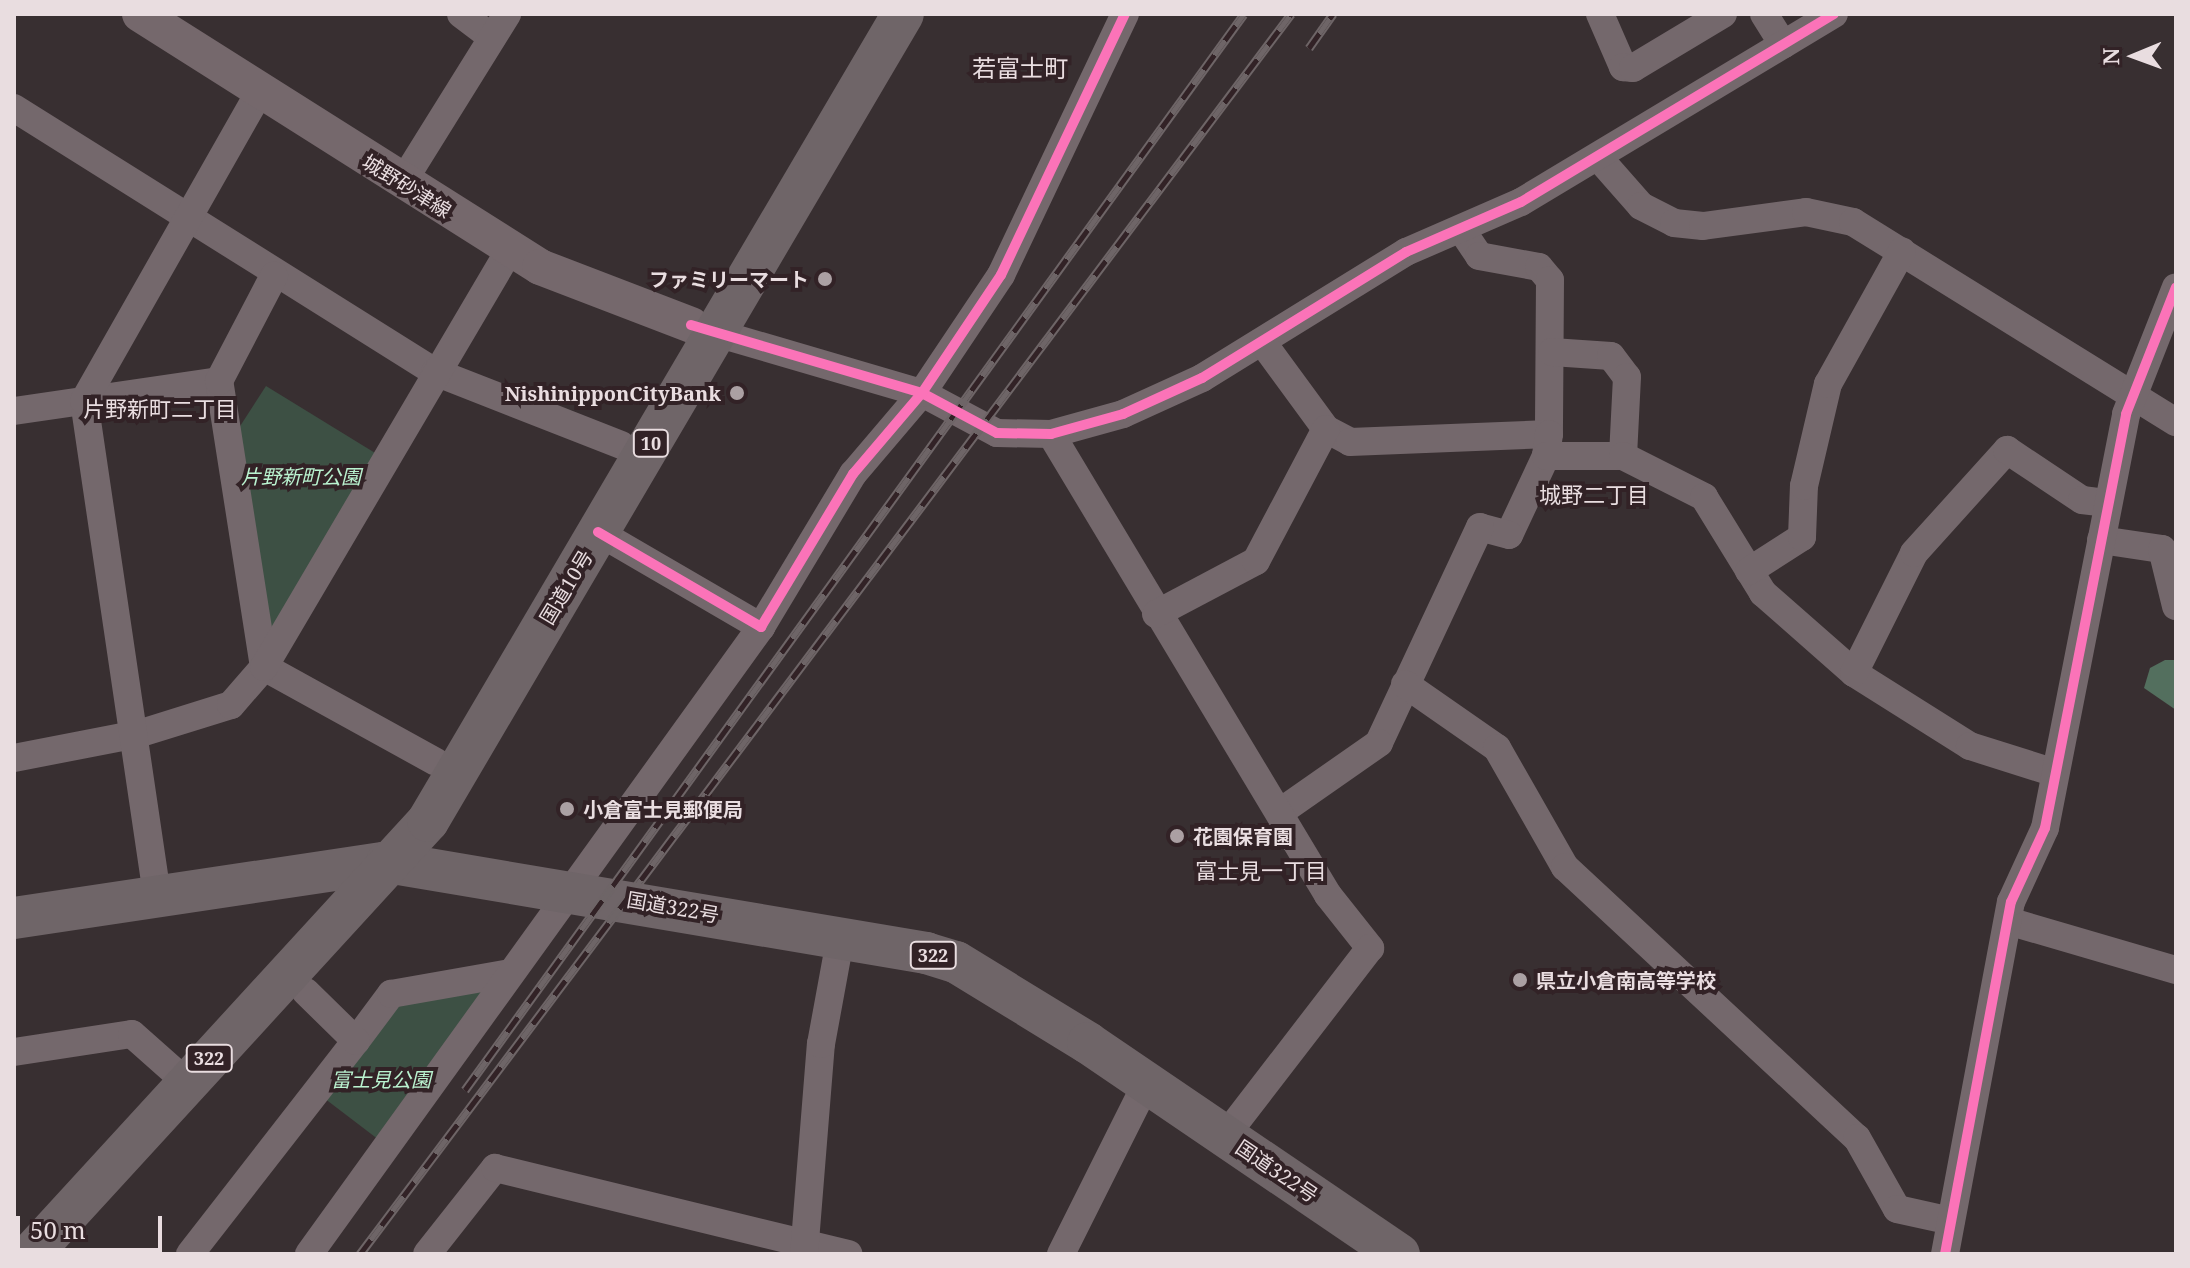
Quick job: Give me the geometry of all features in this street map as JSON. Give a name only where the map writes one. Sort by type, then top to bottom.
[{"type":"highway","name":"国道10号","points":[[387,862],[428,821],[598,532],[703,329],[875,14]]},
{"type":"highway","name":"国道10号","points":[[387,862],[401,818],[621,445],[703,329],[903,14]]},
{"type":"highway","name":"国道322号","points":[[387,862],[841,935],[956,962],[1225,1136],[1399,1254]]},
{"type":"highway","points":[[14,918],[387,862]]},
{"type":"highway","name":"322","points":[[32,1254],[387,862]]},
{"type":"main road","name":"城野砂津線","points":[[140,14],[510,250],[592,292],[703,329]]},
{"type":"street","points":[[402,183],[499,26],[461,14]]},
{"type":"street","points":[[309,1254],[761,627],[853,474],[922,393],[1001,275],[1125,14]]},
{"type":"street","points":[[1600,14],[1623,67],[1633,68],[1723,14]]},
{"type":"street","points":[[1764,14],[1783,44]]},
{"type":"street","points":[[703,329],[922,393],[997,433],[1051,434],[1158,399],[1263,343],[1406,252],[1461,229],[1598,157],[1834,14]]},
{"type":"street","points":[[157,895],[138,734],[84,401],[183,215],[261,90]]},
{"type":"street","points":[[14,108],[274,276],[435,372],[621,445]]},
{"type":"street","points":[[1598,157],[1641,206],[1674,223],[1820,214],[1853,222],[2176,422]]},
{"type":"street","points":[[1283,810],[1379,743],[1480,527],[1509,535],[1547,445],[1552,352],[1546,273],[1479,256],[1461,229]]},
{"type":"street","points":[[14,758],[138,734],[231,705],[264,667],[435,372],[510,250]]},
{"type":"street","points":[[1749,571],[1802,537],[1804,486],[1828,384],[1902,251]]},
{"type":"street","points":[[264,667],[219,381],[274,276]]},
{"type":"street","points":[[1945,1254],[2008,921],[2016,893],[2039,848],[2131,395],[2176,287]]},
{"type":"street","points":[[1263,343],[1326,429],[1350,442],[1547,445],[1623,456],[1704,497],[1763,593],[1854,673],[1970,746],[2055,773]]},
{"type":"street","points":[[1552,352],[1611,356],[1627,377],[1623,456]]},
{"type":"street","points":[[14,411],[219,381]]},
{"type":"street","points":[[1156,614],[1256,561],[1326,429]]},
{"type":"street","points":[[1051,434],[1156,614],[1283,810],[1328,895],[1370,948],[1225,1136]]},
{"type":"street","points":[[1854,673],[1914,553],[2007,450],[2082,500],[2108,503]]},
{"type":"street","points":[[598,532],[761,627]]},
{"type":"street","points":[[2101,540],[2162,549],[2176,606]]},
{"type":"street","points":[[264,667],[436,762]]},
{"type":"street","points":[[1405,684],[1497,748],[1565,867],[1857,1138],[1897,1209],[1951,1221]]},
{"type":"street","points":[[2008,921],[2062,931],[2176,970]]},
{"type":"street","points":[[804,1247],[821,1044],[841,935]]},
{"type":"street","points":[[190,1254],[391,994],[510,973]]},
{"type":"street","points":[[306,992],[356,1041]]},
{"type":"street","points":[[14,1052],[132,1034],[186,1082]]},
{"type":"street","points":[[1061,1254],[1146,1084]]},
{"type":"street","points":[[427,1254],[495,1168],[804,1247],[849,1254]]},
{"type":"street","points":[[14,1238],[32,1254]]},
{"type":"green space","name":"片野新町公園","points":[[266,386],[380,456],[275,633],[264,631],[235,434]]},
{"type":"green space","name":"富士見公園","points":[[501,979],[383,1143],[320,1095],[394,997]]},
{"type":"shaded area","points":[[2165,660],[2176,660],[2176,710],[2144,688],[2150,668]]},
{"type":"railway","points":[[465,1090],[1244,14]]},
{"type":"railway","points":[[360,1254],[1291,14]]},
{"type":"railway","points":[[1309,48],[1333,14]]},
{"type":"cycle path","points":[[598,532],[761,627],[853,474],[922,393],[1001,275],[1125,14]]},
{"type":"cycle path","points":[[691,325],[922,393],[997,433],[1051,434],[1123,414],[1202,378],[1406,252],[1521,202],[1834,14]]},
{"type":"cycle path","points":[[1945,1254],[2011,902],[2045,828],[2126,414],[2176,287]]},
{"type":"place","name":"ファミリーマート","points":[[825,279]]},
{"type":"place","name":"NishinipponCityBank","points":[[737,393]]},
{"type":"place","name":"小倉富士見郵便局","points":[[567,809]]},
{"type":"place","name":"花園保育園","points":[[1177,836]]},
{"type":"place","name":"県立小倉南高等学校","points":[[1520,980]]},
{"type":"district","name":"若富士町","points":[[1020,68]]},
{"type":"district","name":"片野新町二丁目","points":[[160,409]]},
{"type":"district","name":"城野二丁目","points":[[1594,495]]},
{"type":"district","name":"富士見一丁目","points":[[1261,871]]}]
